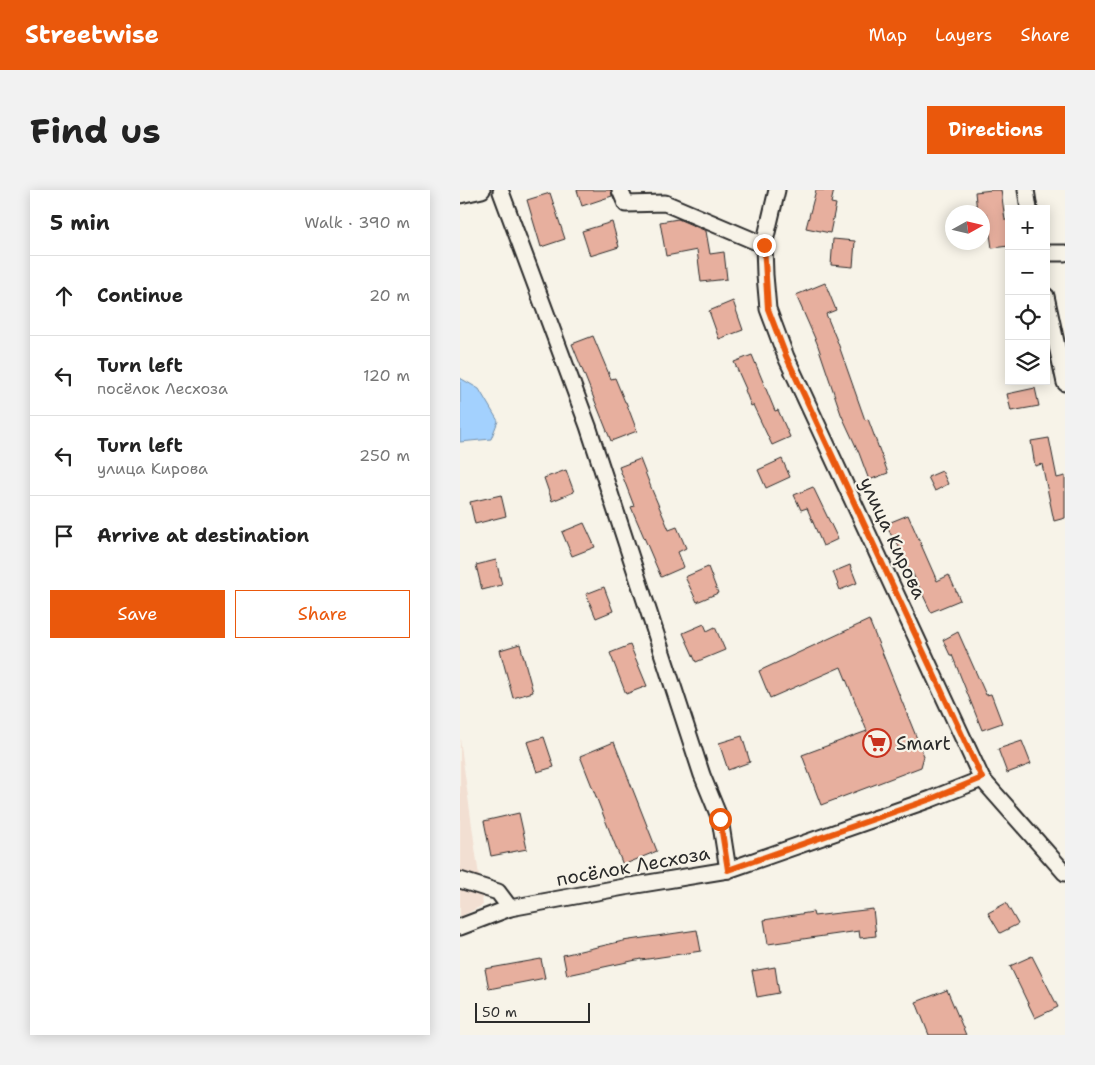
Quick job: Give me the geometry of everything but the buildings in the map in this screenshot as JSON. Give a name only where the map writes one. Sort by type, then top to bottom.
[{"type":"street","points":[[460,195],[482,190]]},
{"type":"street","points":[[620,190],[626,204],[665,203],[764,245]]},
{"type":"street","name":"улица Кирова","points":[[777,190],[764,245],[768,309],[786,356],[982,778],[1065,873]]},
{"type":"street","points":[[1026,190],[1028,205]]},
{"type":"street","points":[[502,192],[588,426],[702,775],[720,819],[728,870]]},
{"type":"street","points":[[1050,253],[1065,253]]},
{"type":"street","points":[[1050,314],[1065,383]]},
{"type":"street","name":"посёлок Лесхоза","points":[[460,927],[510,908],[728,870],[931,799],[982,778]]},
{"type":"street","points":[[460,880],[498,892],[510,908]]},
{"type":"shaded area","points":[[460,739],[483,905],[460,917]]},
{"type":"water","points":[[460,378],[479,389],[498,421],[491,439],[460,442]]},
{"type":"place","name":"Smart","points":[[877,743]]},
{"type":"route","points":[[720,819],[728,870],[931,799],[982,778],[786,356],[768,309],[764,245]]}]
